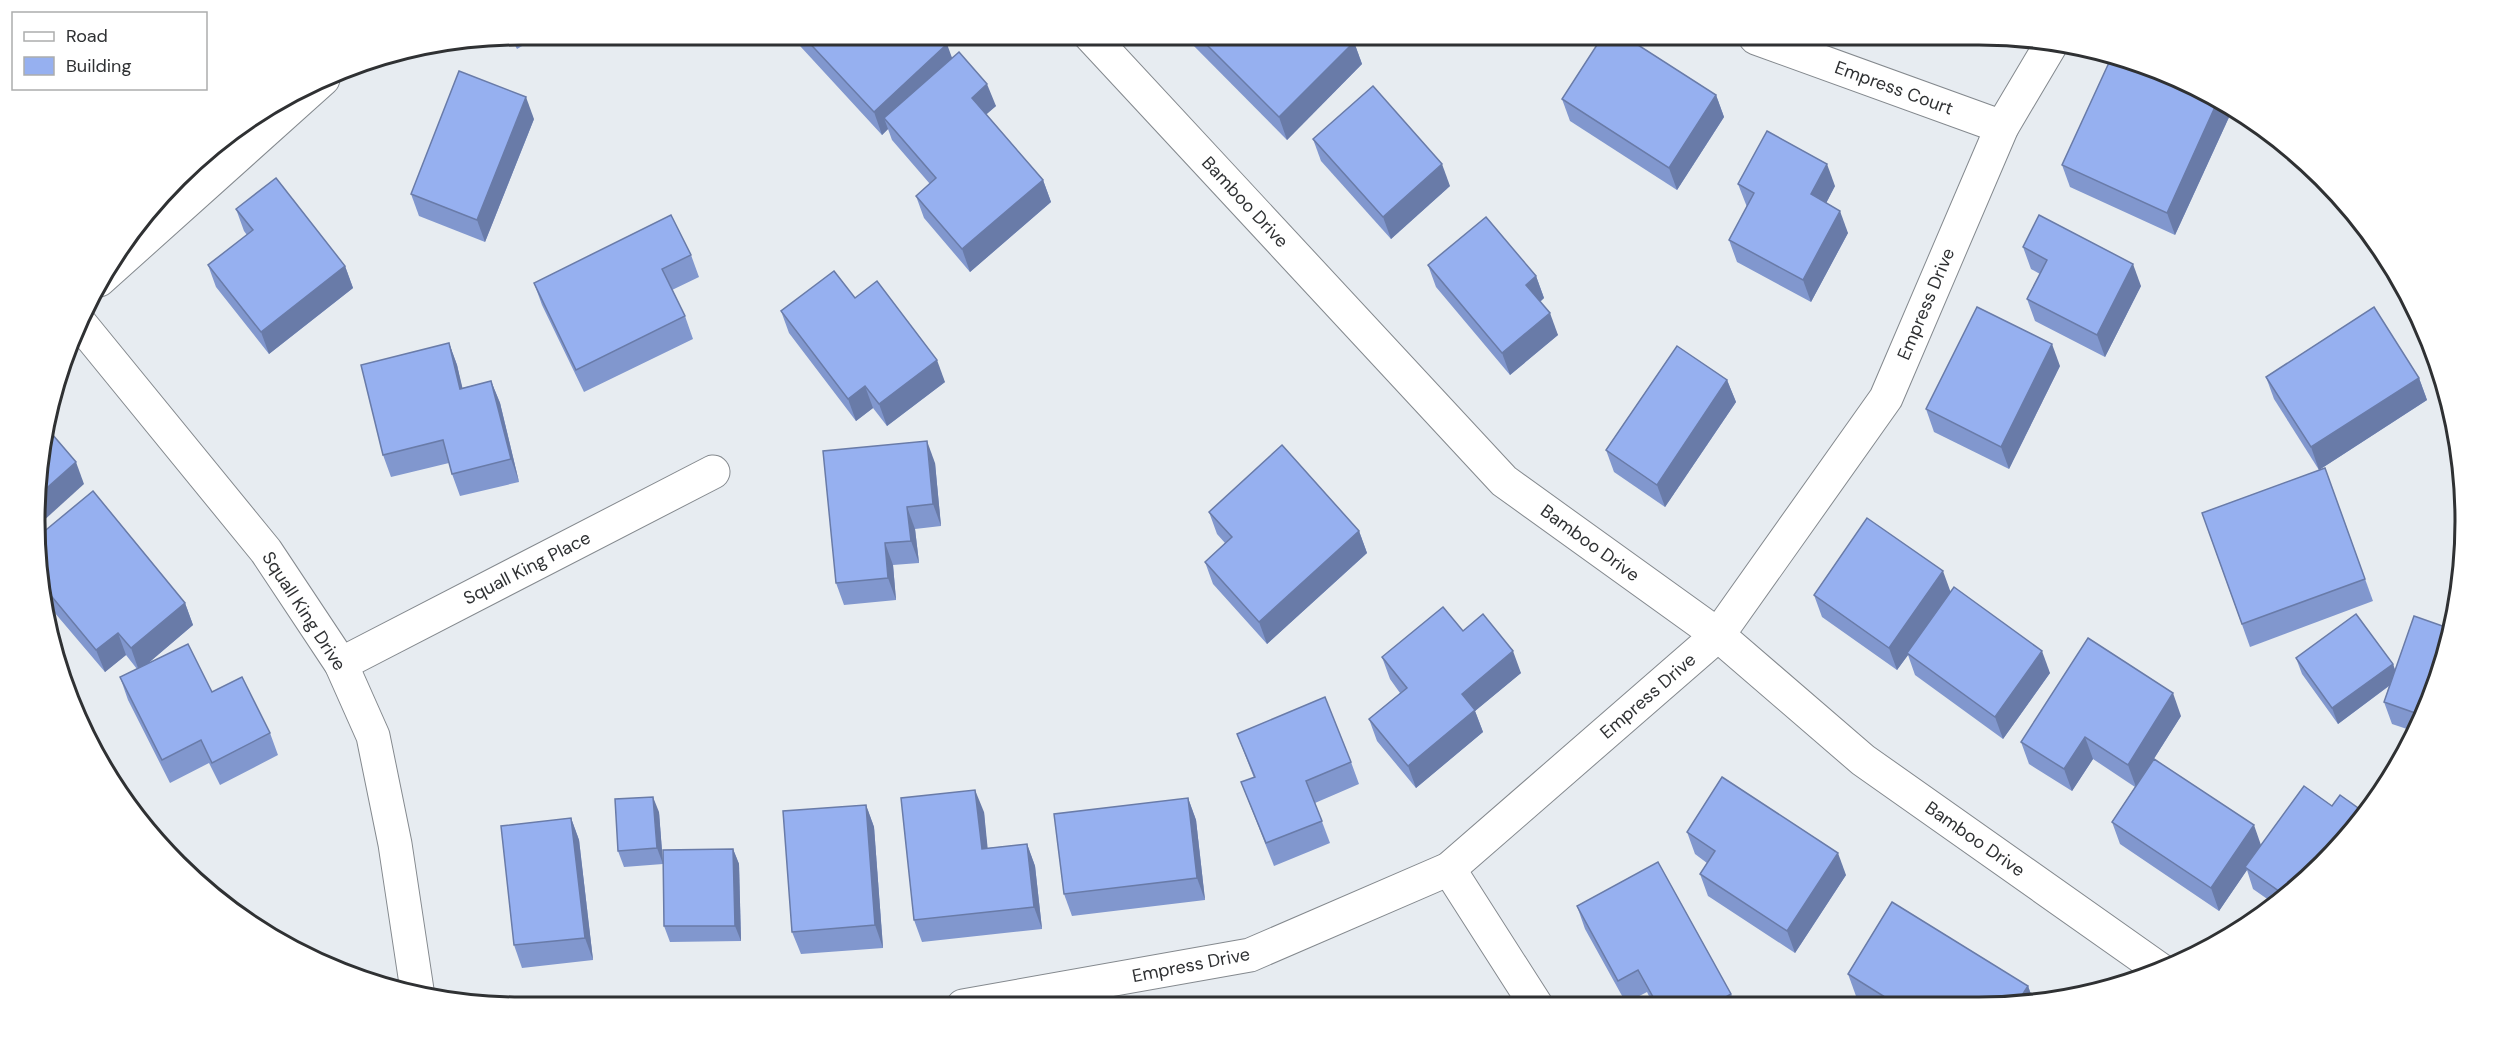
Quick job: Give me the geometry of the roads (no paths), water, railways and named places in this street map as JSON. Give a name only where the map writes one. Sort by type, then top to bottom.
[{"type":"street","name":"Bamboo Drive","points":[[1099,45],[1504,481],[1718,635],[1863,760],[2152,964]]},
{"type":"street","name":"Empress Court","points":[[1775,45],[2002,127]]},
{"type":"street","name":"Empress Drive","points":[[1014,997],[1250,955],[1449,869],[1718,635],[1886,398],[2002,127],[2048,50]]},
{"type":"street","points":[[126,256],[300,99]]},
{"type":"street","name":"Squall King Drive","points":[[85,330],[266,551],[341,664],[373,736],[395,843],[416,985]]},
{"type":"street","name":"Squall King Place","points":[[341,664],[713,472]]},
{"type":"street","points":[[1449,869],[1531,997]]}]
